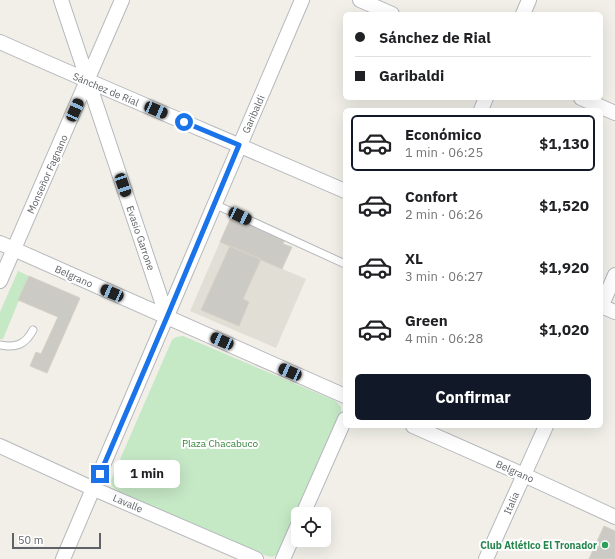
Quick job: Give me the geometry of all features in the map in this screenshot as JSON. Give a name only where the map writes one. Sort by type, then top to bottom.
[{"type":"street","name":"Evasio Garrone","points":[[61,0],[167,317]]},
{"type":"street","name":"Monseñor Fagnano","points":[[0,281],[88,82],[122,0]]},
{"type":"street","name":"Garibaldi","points":[[63,559],[302,0]]},
{"type":"street","points":[[360,0],[387,12]]},
{"type":"street","points":[[524,12],[529,0]]},
{"type":"street","name":"Sánchez de Rial","points":[[0,42],[88,82],[343,190]]},
{"type":"street","points":[[586,100],[615,113]]},
{"type":"street","name":"Belgrano","points":[[0,243],[343,395]]},
{"type":"street","points":[[603,302],[615,275]]},
{"type":"street","points":[[603,305],[615,301]]},
{"type":"street","points":[[603,307],[615,312]]},
{"type":"street","points":[[306,507],[343,424]]},
{"type":"street","name":"Belgrano","points":[[418,428],[615,517]]},
{"type":"street","name":"Italia","points":[[486,559],[545,428]]},
{"type":"street","name":"Lavalle","points":[[0,446],[256,559]]},
{"type":"street","points":[[283,559],[291,541]]},
{"type":"lane","points":[[214,204],[343,263]]},
{"type":"lane","points":[[0,345],[14,346],[22,343],[29,338],[33,330]]},
{"type":"shaded area","points":[[220,242],[306,279],[276,348],[190,311]]},
{"type":"green space","points":[[18,271],[29,276],[3,339],[0,339],[0,312]]},
{"type":"green space","name":"Plaza Chacabuco","points":[[183,336],[336,401],[341,407],[341,415],[299,507],[291,507],[291,524],[278,553],[273,557],[267,556],[118,491],[112,486],[111,480],[172,340],[176,337]]},
{"type":"building","points":[[232,215],[285,239],[283,244],[292,247],[282,269],[220,242]]},
{"type":"building","points":[[230,246],[261,259],[243,299],[249,302],[239,326],[201,310]]},
{"type":"building","points":[[29,276],[80,298],[47,373],[30,366],[36,352],[41,354],[58,317],[18,300]]},
{"type":"building","name":"Club Atlético El Tronador","points":[[604,526],[615,531],[615,559],[589,559]]},
{"type":"place","name":"Club Atlético El Tronador","points":[[605,545]]},
{"type":"route","points":[[100,474],[239,145],[184,122]]}]
